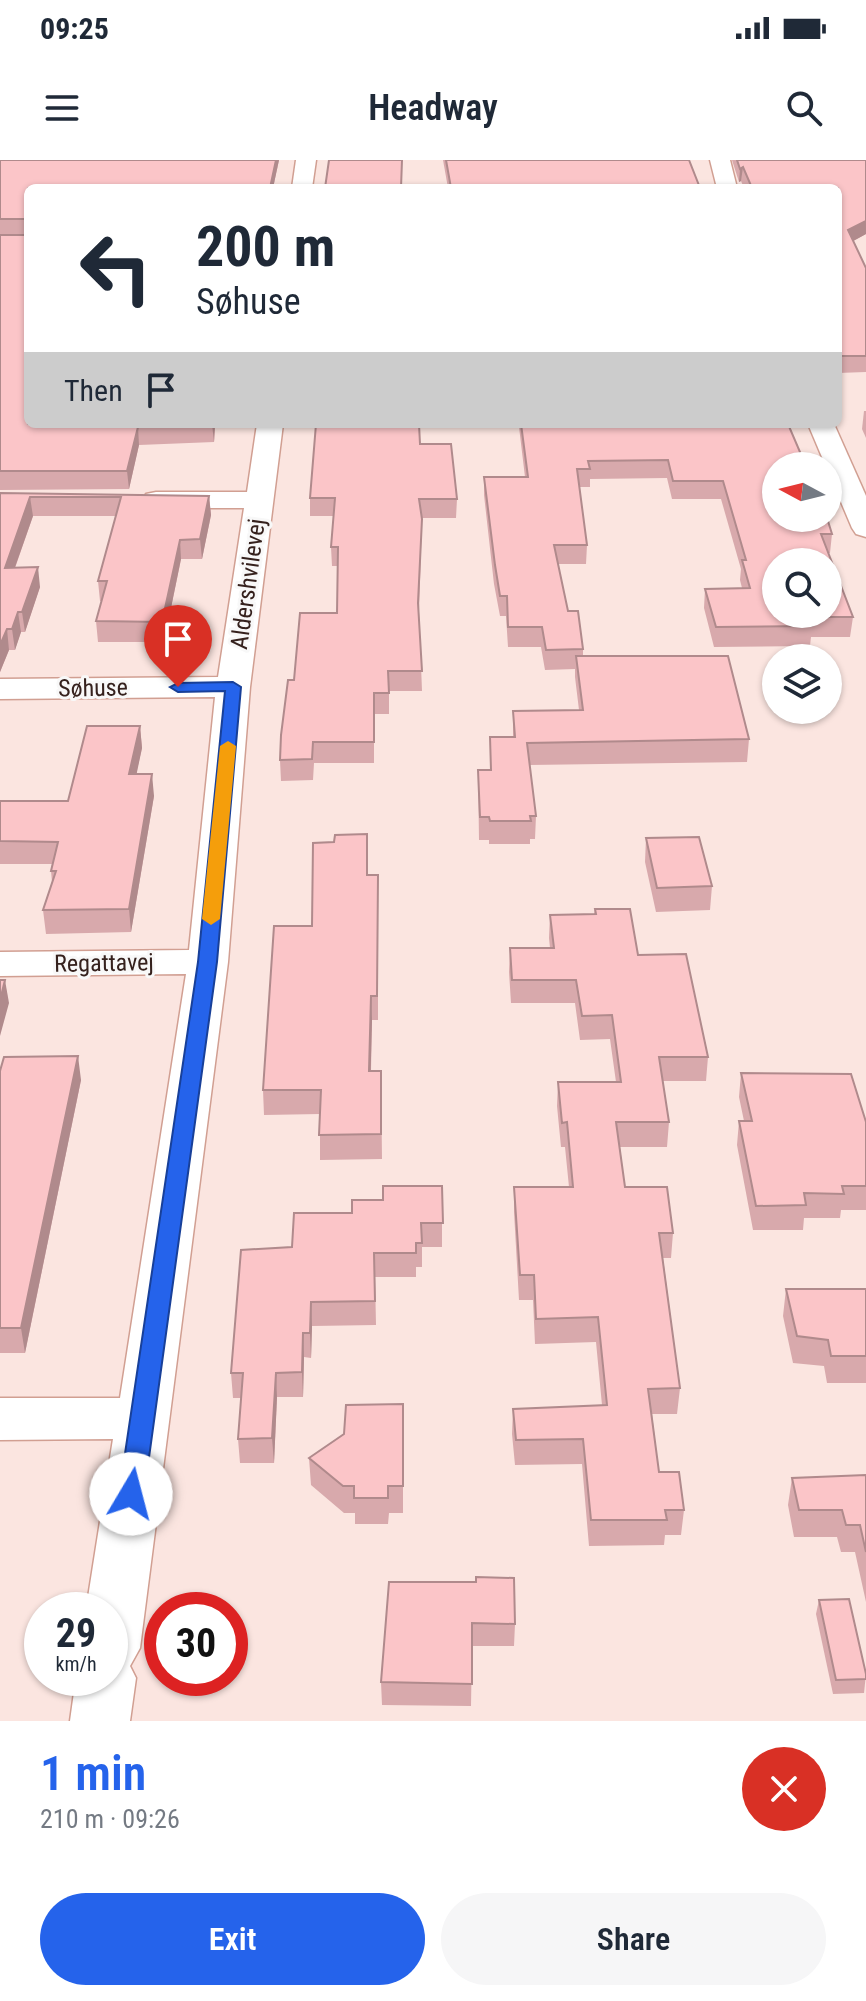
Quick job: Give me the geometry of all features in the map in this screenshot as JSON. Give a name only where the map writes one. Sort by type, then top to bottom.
[{"type":"street","points":[[303,184],[306,160]]},
{"type":"street","points":[[720,160],[726,184]]},
{"type":"street","name":"Aldershvilevej","points":[[118,1592],[208,962],[233,687],[269,428]]},
{"type":"street","points":[[823,428],[866,528]]},
{"type":"street","points":[[135,500],[260,500]]},
{"type":"street","name":"Søhuse","points":[[0,689],[233,687]]},
{"type":"street","name":"Regattavej","points":[[0,964],[208,962]]},
{"type":"street","points":[[0,1419],[143,1418]]},
{"type":"street","points":[[100,1721],[103,1696]]},
{"type":"building","points":[[0,160],[276,160],[271,184],[24,184],[24,219],[0,219]]},
{"type":"building","points":[[329,160],[402,160],[401,184],[326,184]]},
{"type":"building","points":[[446,160],[689,160],[698,184],[450,184]]},
{"type":"building","points":[[737,160],[866,160],[866,221],[848,230],[866,268],[866,356],[842,356],[842,184],[750,184],[743,167],[740,169]]},
{"type":"building","points":[[0,235],[24,235],[24,428],[138,428],[127,471],[0,471]]},
{"type":"building","points":[[316,428],[419,428],[420,444],[451,444],[457,499],[419,499],[422,519],[418,603],[422,671],[388,671],[389,693],[374,693],[374,742],[313,742],[312,759],[280,760],[288,680],[294,680],[300,613],[337,613],[338,547],[331,547],[335,498],[310,498]]},
{"type":"building","points":[[522,428],[790,428],[800,452],[762,452],[762,532],[832,534],[821,534],[826,548],[762,548],[762,627],[716,627],[705,589],[750,588],[742,560],[746,560],[723,481],[673,481],[668,460],[588,461],[590,469],[577,469],[587,545],[554,545],[568,611],[578,611],[583,649],[546,650],[542,627],[508,627],[507,596],[500,596],[484,477],[528,477]]},
{"type":"building","points":[[0,493],[209,496],[200,539],[180,540],[162,622],[96,621],[107,581],[98,581],[121,497],[30,497],[5,568],[38,567],[22,612],[18,612],[12,629],[7,629],[0,645]]},
{"type":"building","points":[[842,588],[853,617],[842,617]]},
{"type":"building","points":[[576,656],[728,656],[749,739],[527,743],[536,816],[530,816],[531,821],[490,821],[489,817],[480,817],[478,770],[491,770],[490,737],[515,737],[513,711],[583,710]]},
{"type":"building","points":[[87,726],[140,726],[129,774],[152,774],[129,909],[43,910],[56,871],[51,871],[58,842],[0,841],[0,801],[68,801]]},
{"type":"building","points":[[367,834],[367,875],[378,875],[377,996],[371,996],[369,1071],[381,1071],[381,1134],[319,1135],[321,1090],[263,1090],[274,926],[312,926],[313,843],[334,842],[335,835]]},
{"type":"building","points":[[699,837],[712,886],[657,888],[646,838]]},
{"type":"building","points":[[595,909],[630,909],[638,955],[686,954],[708,1057],[659,1057],[669,1122],[616,1122],[625,1187],[667,1187],[673,1233],[659,1233],[680,1388],[648,1389],[659,1472],[679,1472],[684,1510],[665,1510],[667,1520],[591,1520],[583,1439],[516,1440],[513,1409],[607,1405],[598,1317],[536,1319],[534,1275],[520,1275],[514,1187],[573,1187],[567,1122],[562,1123],[558,1082],[621,1082],[612,1015],[582,1016],[576,980],[512,980],[510,948],[554,948],[550,915],[596,914]]},
{"type":"building","points":[[0,980],[5,980],[0,1000]]},
{"type":"building","points":[[78,1056],[21,1328],[0,1328],[0,1071],[4,1057]]},
{"type":"building","points":[[741,1073],[851,1074],[866,1122],[866,1186],[842,1186],[844,1194],[804,1193],[806,1205],[756,1206],[739,1121],[752,1121]]},
{"type":"building","points":[[383,1186],[442,1186],[443,1223],[421,1223],[422,1243],[416,1243],[416,1253],[374,1253],[375,1301],[311,1302],[310,1333],[303,1333],[302,1372],[276,1373],[272,1438],[238,1439],[243,1373],[231,1373],[241,1250],[292,1247],[294,1213],[352,1213],[352,1200],[383,1200]]},
{"type":"building","points":[[786,1289],[866,1289],[866,1356],[831,1356],[828,1340],[797,1336]]},
{"type":"building","points":[[403,1404],[403,1486],[388,1486],[388,1498],[354,1498],[354,1486],[343,1486],[309,1458],[344,1434],[346,1405]]},
{"type":"building","points":[[866,1475],[866,1552],[860,1525],[846,1525],[842,1510],[799,1510],[792,1478]]},
{"type":"building","points":[[476,1577],[514,1578],[515,1624],[472,1623],[472,1684],[381,1682],[389,1582],[476,1582]]},
{"type":"building","points":[[849,1599],[866,1679],[836,1680],[819,1600]]},
{"type":"slow traffic","points":[[211,919],[228,746]]},
{"type":"route","points":[[131,1494],[208,962],[233,687],[178,687]]}]
